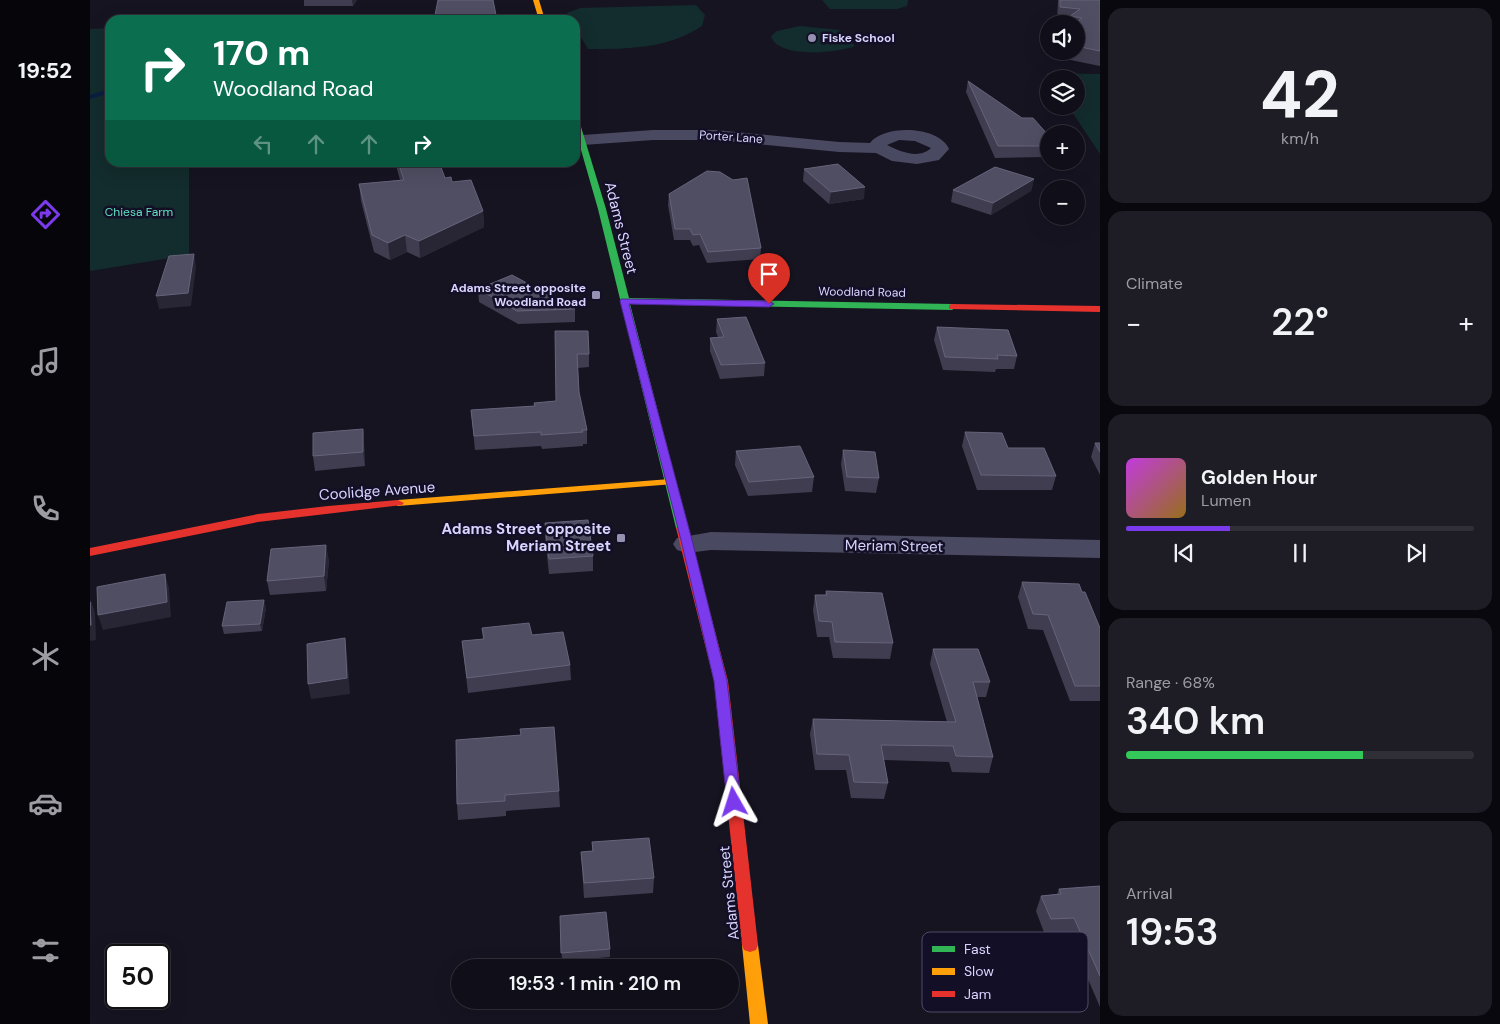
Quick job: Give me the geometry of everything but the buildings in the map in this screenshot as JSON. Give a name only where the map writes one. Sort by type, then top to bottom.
[{"type":"main road","points":[[536,0],[540,15]]},
{"type":"main road","name":"Adams Street","points":[[580,132],[602,209],[670,482],[688,544],[720,681],[759,1024]]},
{"type":"main road","name":"Woodland Road","points":[[624,301],[1100,309]]},
{"type":"main road","name":"Coolidge Avenue","points":[[90,552],[258,518],[319,510],[670,482]]},
{"type":"street","name":"Porter Lane","points":[[583,140],[653,135],[715,135],[839,147],[879,148]]},
{"type":"street","name":"Meriam Street","points":[[688,544],[711,541],[1100,549]]},
{"type":"green space","points":[[822,0],[908,0],[907,6],[897,9],[830,9]]},
{"type":"green space","points":[[696,5],[705,15],[702,26],[689,34],[675,39],[632,48],[588,49],[580,35],[580,15],[568,15],[567,13],[580,8]]},
{"type":"green space","points":[[800,26],[839,30],[855,46],[836,51],[796,51],[784,48],[776,43],[771,36],[777,31]]},
{"type":"green space","name":"Chiesa Farm","points":[[105,28],[105,167],[189,167],[189,255],[90,271],[90,29]]},
{"type":"green space","points":[[1085,74],[1100,74],[1100,154],[1085,132],[1085,125],[1081,125],[1074,115],[1085,115]]},
{"type":"waterway","points":[[90,97],[105,92]]},
{"type":"traffic: fast","points":[[580,134],[602,209],[682,528]]},
{"type":"traffic: fast","points":[[624,301],[952,307]]},
{"type":"traffic: slow","points":[[536,0],[540,15]]},
{"type":"traffic: slow","points":[[398,503],[670,482]]},
{"type":"traffic: slow","points":[[750,945],[759,1024]]},
{"type":"traffic: jam","points":[[952,307],[1100,309]]},
{"type":"traffic: jam","points":[[90,552],[258,518],[398,503]]},
{"type":"traffic: jam","points":[[682,528],[721,681],[750,945]]},
{"type":"place","name":"Fiske School","points":[[812,38]]},
{"type":"place","name":"Adams Street opposite Woodland Road","points":[[596,295]]},
{"type":"place","name":"Adams Street opposite Meriam Street","points":[[621,538]]},
{"type":"route","points":[[734,802],[720,681],[688,544],[670,482],[624,301],[769,304]]}]
